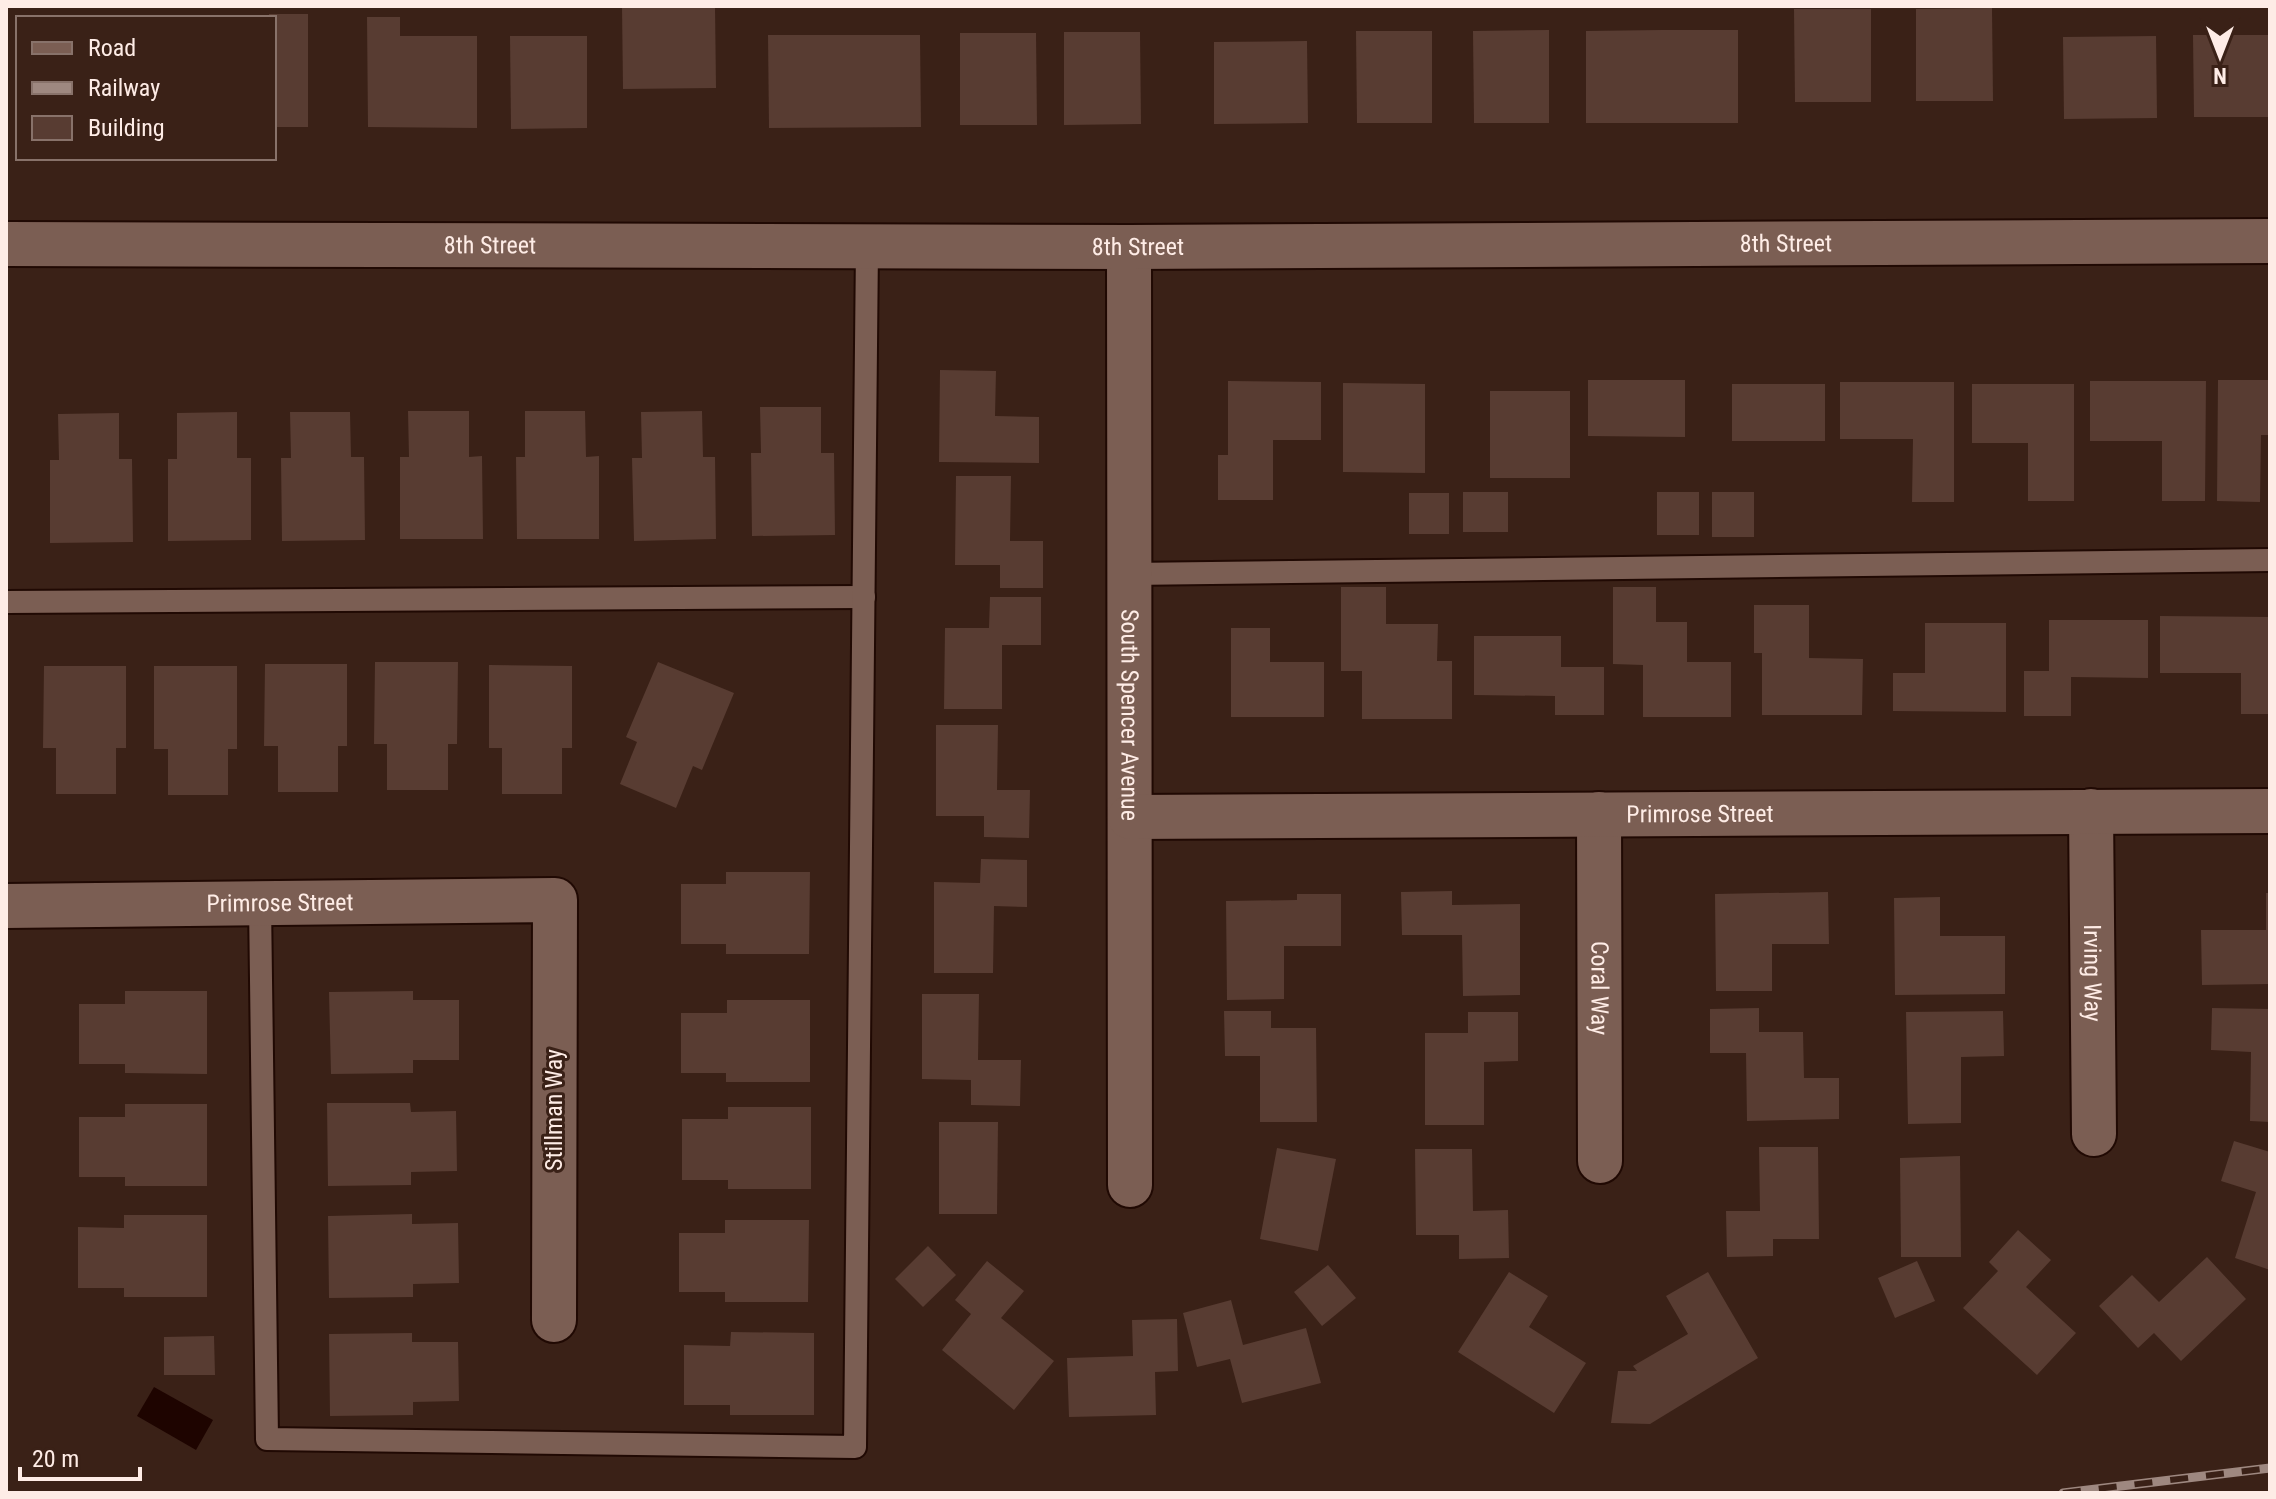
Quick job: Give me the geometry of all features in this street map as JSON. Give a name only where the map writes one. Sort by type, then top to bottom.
[{"type":"street","name":"8th Street","points":[[6,244],[1129,247],[2270,241]]},
{"type":"street","name":"South Spencer Avenue","points":[[1129,247],[1130,1185]]},
{"type":"street","name":"Irving Way","points":[[2091,811],[2094,1134]]},
{"type":"street","name":"Primrose Street","points":[[1130,817],[2270,811]]},
{"type":"street","name":"Coral Way","points":[[1599,814],[1600,1161]]},
{"type":"street","name":"Primrose Street","points":[[6,906],[555,900]]},
{"type":"street","name":"Stillman Way","points":[[554,1320],[555,900]]},
{"type":"lane","points":[[260,903],[267,1439],[855,1447],[867,246]]},
{"type":"lane","points":[[1129,574],[2270,560]]},
{"type":"lane","points":[[6,602],[864,597]]},
{"type":"shaded area","points":[[154,1387],[213,1420],[196,1450],[137,1416]]},
{"type":"building","points":[[622,6],[715,6],[716,88],[623,89]]},
{"type":"building","points":[[1992,8],[1993,101],[1916,101],[1916,9]]},
{"type":"building","points":[[1794,9],[1871,9],[1871,102],[1795,102]]},
{"type":"building","points":[[308,14],[308,127],[276,127],[276,16],[269,16]]},
{"type":"building","points":[[367,17],[400,17],[400,36],[477,36],[477,128],[368,127]]},
{"type":"building","points":[[1549,30],[1549,123],[1474,123],[1473,31]]},
{"type":"building","points":[[1738,30],[1738,123],[1586,123],[1586,31]]},
{"type":"building","points":[[1356,31],[1432,31],[1432,123],[1357,123]]},
{"type":"building","points":[[1064,32],[1140,32],[1141,124],[1064,125]]},
{"type":"building","points":[[960,33],[1036,33],[1037,125],[960,125]]},
{"type":"building","points":[[768,35],[920,35],[921,127],[769,128]]},
{"type":"building","points":[[2193,35],[2270,35],[2270,117],[2194,117]]},
{"type":"building","points":[[510,36],[587,36],[587,128],[511,129]]},
{"type":"building","points":[[2156,36],[2157,118],[2064,119],[2063,37]]},
{"type":"building","points":[[1307,41],[1308,123],[1214,124],[1214,42]]},
{"type":"building","points":[[940,370],[996,371],[995,416],[1039,417],[1039,463],[939,462]]},
{"type":"building","points":[[1588,380],[1685,380],[1685,437],[1588,436]]},
{"type":"building","points":[[2218,380],[2270,380],[2270,435],[2261,435],[2260,502],[2217,501]]},
{"type":"building","points":[[1228,381],[1321,382],[1321,440],[1273,440],[1273,500],[1218,500],[1218,455],[1228,455]]},
{"type":"building","points":[[2090,381],[2206,381],[2205,501],[2162,501],[2162,441],[2090,441]]},
{"type":"building","points":[[1840,382],[1954,382],[1954,502],[1912,502],[1913,439],[1840,439]]},
{"type":"building","points":[[1343,383],[1425,384],[1425,473],[1343,472]]},
{"type":"building","points":[[1732,384],[1825,384],[1825,441],[1732,441]]},
{"type":"building","points":[[1972,384],[2074,384],[2074,501],[2028,501],[2028,443],[1972,443]]},
{"type":"building","points":[[1490,391],[1570,391],[1570,478],[1490,478]]},
{"type":"building","points":[[760,407],[821,407],[821,453],[834,453],[835,535],[752,536],[751,453],[761,453]]},
{"type":"building","points":[[408,411],[469,411],[469,457],[482,456],[483,539],[400,539],[400,457],[409,457]]},
{"type":"building","points":[[525,411],[585,411],[586,457],[599,456],[599,539],[517,539],[516,457],[525,457]]},
{"type":"building","points":[[702,411],[703,457],[715,457],[716,539],[634,541],[632,458],[642,458],[641,412]]},
{"type":"building","points":[[237,412],[237,458],[251,458],[251,540],[168,541],[168,459],[177,459],[177,413]]},
{"type":"building","points":[[290,412],[350,412],[351,457],[364,457],[365,540],[282,541],[281,458],[291,458]]},
{"type":"building","points":[[119,413],[119,459],[132,459],[133,542],[50,543],[50,460],[59,460],[58,414]]},
{"type":"building","points":[[956,476],[1011,476],[1010,541],[1043,541],[1043,588],[1000,588],[1000,565],[955,565]]},
{"type":"building","points":[[1463,492],[1508,492],[1508,532],[1463,532]]},
{"type":"building","points":[[1657,492],[1699,492],[1699,535],[1657,535]]},
{"type":"building","points":[[1712,492],[1754,492],[1754,537],[1712,537]]},
{"type":"building","points":[[1409,493],[1449,493],[1449,534],[1409,534]]},
{"type":"building","points":[[1341,587],[1386,587],[1386,624],[1438,624],[1437,661],[1452,661],[1452,719],[1362,719],[1362,671],[1341,671]]},
{"type":"building","points":[[1613,587],[1656,587],[1656,622],[1687,622],[1687,662],[1731,662],[1731,717],[1643,717],[1643,665],[1613,664]]},
{"type":"building","points":[[990,597],[1041,597],[1041,645],[1002,645],[1002,709],[944,709],[945,628],[989,628]]},
{"type":"building","points":[[1754,605],[1809,605],[1809,658],[1863,659],[1862,715],[1762,715],[1762,653],[1754,653]]},
{"type":"building","points":[[2160,616],[2270,617],[2270,714],[2241,714],[2241,673],[2160,673]]},
{"type":"building","points":[[2049,620],[2148,620],[2148,678],[2071,677],[2071,716],[2024,716],[2024,671],[2049,671]]},
{"type":"building","points":[[1925,623],[2006,623],[2006,712],[1893,711],[1893,673],[1925,673]]},
{"type":"building","points":[[1231,628],[1270,628],[1270,662],[1324,662],[1324,717],[1231,717]]},
{"type":"building","points":[[1474,636],[1561,636],[1561,667],[1604,667],[1604,715],[1555,715],[1555,696],[1474,695]]},
{"type":"building","points":[[375,662],[458,662],[457,744],[448,744],[448,790],[387,790],[387,744],[374,744]]},
{"type":"building","points":[[658,662],[734,693],[702,770],[693,766],[676,808],[620,784],[637,742],[626,737]]},
{"type":"building","points":[[265,664],[347,664],[347,746],[338,746],[338,792],[278,792],[278,746],[264,746]]},
{"type":"building","points":[[489,665],[572,666],[572,748],[562,748],[562,794],[502,794],[502,748],[489,748]]},
{"type":"building","points":[[44,666],[126,666],[126,748],[116,748],[116,794],[56,794],[56,748],[43,748]]},
{"type":"building","points":[[154,666],[237,666],[237,749],[228,749],[228,795],[168,795],[168,749],[154,749]]},
{"type":"building","points":[[936,725],[998,725],[997,790],[1030,790],[1029,838],[984,837],[984,816],[936,816]]},
{"type":"building","points":[[981,859],[1027,860],[1027,907],[994,906],[993,973],[934,973],[934,882],[980,883]]},
{"type":"building","points":[[726,872],[810,872],[809,954],[726,954],[726,944],[681,944],[681,884],[726,884]]},
{"type":"building","points":[[1452,891],[1452,905],[1520,904],[1520,995],[1463,996],[1462,935],[1402,935],[1401,892]]},
{"type":"building","points":[[1828,892],[1829,944],[1772,944],[1772,991],[1716,991],[1715,894]]},
{"type":"building","points":[[2266,893],[2270,893],[2270,984],[2202,985],[2201,930],[2266,930]]},
{"type":"building","points":[[1297,894],[1341,894],[1341,946],[1284,946],[1284,999],[1227,1000],[1226,901],[1297,900]]},
{"type":"building","points":[[1940,897],[1940,936],[2005,936],[2005,994],[1895,995],[1894,898]]},
{"type":"building","points":[[125,991],[207,991],[207,1074],[125,1073],[125,1064],[79,1064],[79,1004],[125,1004]]},
{"type":"building","points":[[413,991],[413,1000],[459,1000],[459,1060],[413,1060],[413,1073],[331,1074],[329,992]]},
{"type":"building","points":[[922,994],[979,994],[978,1060],[1021,1060],[1020,1106],[971,1105],[971,1080],[922,1079]]},
{"type":"building","points":[[727,1000],[810,1000],[810,1082],[726,1082],[726,1073],[681,1073],[681,1013],[727,1013]]},
{"type":"building","points":[[1759,1008],[1759,1032],[1803,1032],[1804,1078],[1839,1078],[1839,1119],[1747,1121],[1746,1053],[1710,1053],[1710,1009]]},
{"type":"building","points":[[2212,1008],[2270,1009],[2270,1122],[2250,1121],[2251,1052],[2211,1050]]},
{"type":"building","points":[[1224,1011],[1271,1011],[1271,1028],[1316,1028],[1317,1122],[1260,1122],[1260,1056],[1225,1056]]},
{"type":"building","points":[[2003,1011],[2004,1056],[1961,1057],[1961,1123],[1908,1124],[1906,1012]]},
{"type":"building","points":[[1468,1012],[1518,1012],[1518,1061],[1484,1062],[1484,1125],[1425,1125],[1425,1033],[1468,1033]]},
{"type":"building","points":[[327,1103],[410,1103],[411,1112],[456,1111],[457,1171],[411,1172],[411,1185],[328,1186]]},
{"type":"building","points":[[125,1104],[207,1104],[207,1186],[125,1186],[125,1177],[79,1177],[79,1117],[125,1117]]},
{"type":"building","points":[[728,1107],[811,1107],[811,1189],[728,1189],[728,1180],[682,1180],[682,1119],[728,1119]]},
{"type":"building","points":[[939,1122],[998,1122],[997,1214],[939,1214]]},
{"type":"building","points":[[2234,1141],[2270,1152],[2270,1270],[2235,1258],[2256,1192],[2221,1181]]},
{"type":"building","points":[[1759,1147],[1818,1147],[1819,1239],[1773,1239],[1773,1256],[1727,1257],[1726,1211],[1760,1211]]},
{"type":"building","points":[[1277,1148],[1336,1159],[1318,1251],[1260,1239]]},
{"type":"building","points":[[1415,1149],[1472,1149],[1473,1211],[1508,1210],[1509,1258],[1459,1259],[1459,1235],[1416,1235]]},
{"type":"building","points":[[1960,1156],[1961,1257],[1901,1257],[1900,1158]]},
{"type":"building","points":[[412,1214],[412,1224],[458,1223],[459,1283],[413,1284],[413,1297],[329,1298],[328,1216]]},
{"type":"building","points":[[124,1215],[207,1215],[207,1297],[124,1297],[124,1288],[78,1288],[78,1227],[124,1228]]},
{"type":"building","points":[[725,1220],[809,1220],[808,1302],[725,1302],[725,1292],[679,1292],[679,1233],[725,1233]]},
{"type":"building","points":[[2018,1230],[2051,1260],[2026,1287],[2076,1333],[2037,1375],[1963,1308],[1998,1271],[1989,1262]]},
{"type":"building","points":[[928,1246],[956,1275],[923,1307],[895,1279]]},
{"type":"building","points":[[2207,1257],[2246,1299],[2181,1361],[2154,1333],[2138,1348],[2099,1306],[2132,1275],[2159,1302]]},
{"type":"building","points":[[987,1261],[1024,1291],[1001,1318],[1054,1361],[1014,1410],[942,1350],[971,1314],[955,1300]]},
{"type":"building","points":[[1917,1261],[1935,1301],[1895,1318],[1878,1278]]},
{"type":"building","points":[[1328,1265],[1356,1298],[1322,1326],[1294,1292]]},
{"type":"building","points":[[1509,1272],[1548,1296],[1529,1327],[1586,1363],[1554,1413],[1458,1352]]},
{"type":"building","points":[[1708,1272],[1758,1358],[1650,1424],[1611,1423],[1618,1371],[1637,1371],[1633,1366],[1688,1334],[1666,1296]]},
{"type":"building","points":[[1231,1300],[1243,1345],[1306,1328],[1321,1383],[1242,1403],[1230,1359],[1197,1367],[1183,1313]]},
{"type":"building","points":[[1177,1319],[1178,1371],[1155,1372],[1156,1415],[1069,1417],[1067,1358],[1133,1356],[1132,1320]]},
{"type":"building","points":[[731,1332],[814,1333],[814,1415],[730,1415],[730,1405],[684,1405],[684,1345],[730,1346]]},
{"type":"building","points":[[412,1333],[412,1342],[458,1342],[459,1401],[413,1402],[413,1415],[330,1416],[329,1334]]},
{"type":"building","points":[[214,1336],[215,1375],[164,1375],[164,1337]]},
{"type":"railway","points":[[2063,1493],[2270,1468]]}]
